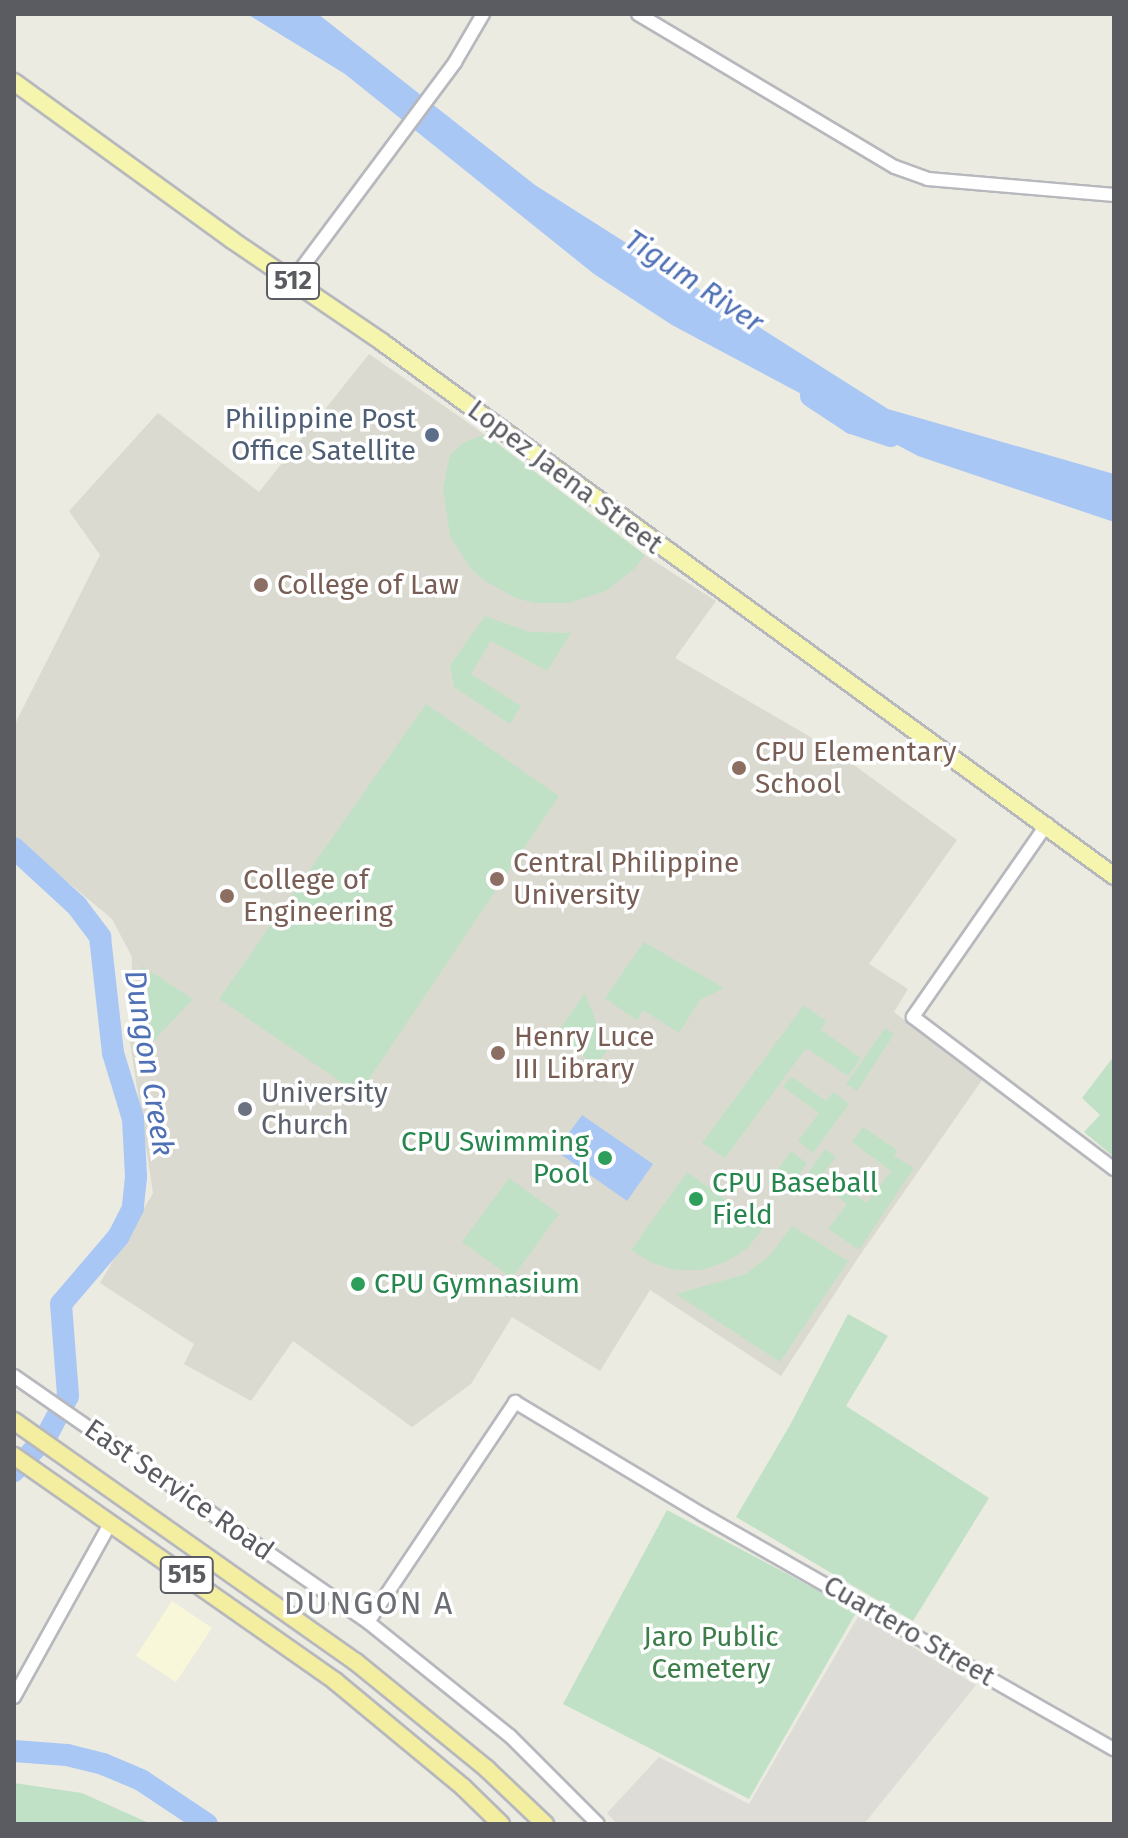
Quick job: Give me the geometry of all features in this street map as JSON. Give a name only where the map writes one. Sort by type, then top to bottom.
[{"type":"highway","name":"515","points":[[16,1422],[341,1651],[487,1769],[545,1824]]},
{"type":"highway","name":"515","points":[[14,1456],[325,1674],[463,1787],[501,1824]]},
{"type":"highway","points":[[325,1674],[341,1651]]},
{"type":"main road","name":"Lopez Jaena Street","points":[[14,82],[382,342],[674,559],[1047,824],[1114,876]]},
{"type":"street","points":[[292,281],[455,62],[483,14]]},
{"type":"street","points":[[638,14],[895,167],[928,179],[1114,195]]},
{"type":"street","points":[[1047,824],[913,1017],[1114,1169]]},
{"type":"street","name":"East Service Road","points":[[14,1376],[368,1622],[510,1736],[598,1824]]},
{"type":"street","name":"Cuartero Street","points":[[368,1622],[515,1402],[703,1515],[1114,1749]]},
{"type":"street","points":[[14,1697],[111,1522]]},
{"type":"shaded area","name":"Central Philippine University","points":[[369,354],[473,426],[645,555],[716,601],[675,658],[836,752],[957,840],[869,964],[908,989],[894,1012],[982,1080],[858,1258],[781,1376],[650,1290],[600,1371],[512,1317],[471,1384],[412,1427],[293,1341],[251,1401],[184,1364],[194,1344],[100,1283],[153,1193],[130,1042],[132,957],[112,919],[14,837],[14,726],[100,555],[69,511],[158,413],[259,492]]},
{"type":"shaded area","points":[[172,1601],[212,1628],[176,1682],[136,1656]]},
{"type":"shaded area","points":[[859,1615],[976,1685],[864,1824],[617,1824],[607,1813],[659,1757],[749,1804]]},
{"type":"green space","points":[[485,434],[645,555],[634,569],[606,591],[569,603],[534,603],[516,598],[483,580],[469,566],[450,536],[443,488],[450,455],[463,443]]},
{"type":"green space","points":[[485,616],[530,632],[571,633],[547,671],[491,641],[471,674],[521,706],[510,724],[454,687],[450,665]]},
{"type":"green space","points":[[426,704],[559,796],[359,1094],[219,999]]},
{"type":"green space","points":[[644,942],[724,988],[700,1000],[679,1033],[643,1010],[637,1021],[605,998]]},
{"type":"green space","points":[[142,966],[193,999],[145,1050],[136,1040]]},
{"type":"green space","points":[[585,993],[607,1050],[588,1077],[577,1069],[585,1057],[555,1036]]},
{"type":"green space","points":[[804,1005],[826,1021],[821,1030],[861,1058],[848,1076],[806,1048],[725,1158],[702,1143]]},
{"type":"green space","points":[[885,1028],[894,1034],[857,1091],[846,1084]]},
{"type":"green space","points":[[1114,1056],[1114,1157],[1084,1132],[1100,1115],[1082,1098]]},
{"type":"green space","points":[[791,1076],[826,1101],[833,1092],[849,1104],[813,1153],[798,1141],[819,1113],[783,1087]]},
{"type":"green space","points":[[863,1127],[897,1150],[894,1156],[914,1168],[859,1250],[828,1229],[847,1204],[821,1184],[826,1176],[867,1203],[891,1171],[852,1142]]},
{"type":"green space","points":[[825,1149],[836,1157],[810,1190],[801,1183]]},
{"type":"green space","points":[[791,1151],[807,1163],[786,1195],[768,1182]]},
{"type":"green space","name":"CPU Baseball Field","points":[[687,1172],[764,1227],[748,1248],[726,1262],[701,1270],[676,1270],[652,1263],[631,1250]]},
{"type":"green space","points":[[509,1178],[559,1214],[512,1278],[462,1242]]},
{"type":"green space","points":[[792,1226],[848,1261],[780,1362],[676,1294],[746,1274],[771,1254]]},
{"type":"green space","points":[[848,1314],[888,1336],[846,1406],[989,1498],[913,1621],[736,1517],[790,1425]]},
{"type":"green space","name":"Jaro Public Cemetery","points":[[667,1510],[857,1611],[749,1799],[563,1704]]},
{"type":"green space","points":[[14,1783],[82,1793],[151,1824],[14,1824]]},
{"type":"water","points":[[247,14],[318,14],[535,185],[888,409],[1114,474],[1114,522],[918,456],[672,325],[594,274],[345,74]]},
{"type":"water","name":"CPU Swimming Pool","points":[[582,1115],[653,1164],[627,1201],[556,1151]]},
{"type":"waterway","name":"Tigum River","points":[[811,396],[852,423],[891,436]]},
{"type":"waterway","name":"Dungon Creek","points":[[14,848],[77,906],[100,937],[113,1053],[133,1119],[136,1177],[133,1208],[119,1236],[61,1304],[68,1396],[46,1437],[14,1471]]},
{"type":"waterway","name":"Dungon Creek","points":[[14,1751],[67,1755],[103,1764],[141,1780],[207,1824]]},
{"type":"place","name":"Philippine Post Office Satellite","points":[[432,435]]},
{"type":"place","name":"College of Law","points":[[261,585]]},
{"type":"place","name":"CPU Elementary School","points":[[739,768]]},
{"type":"place","name":"Central Philippine University","points":[[497,879]]},
{"type":"place","name":"College of Engineering","points":[[227,896]]},
{"type":"place","name":"Henry Luce III Library","points":[[498,1053]]},
{"type":"place","name":"University Church","points":[[245,1109]]},
{"type":"place","name":"CPU Swimming Pool","points":[[605,1158]]},
{"type":"place","name":"CPU Baseball Field","points":[[696,1199]]},
{"type":"place","name":"CPU Gymnasium","points":[[358,1284]]},
{"type":"district","name":"DUNGON A","points":[[369,1603]]}]
